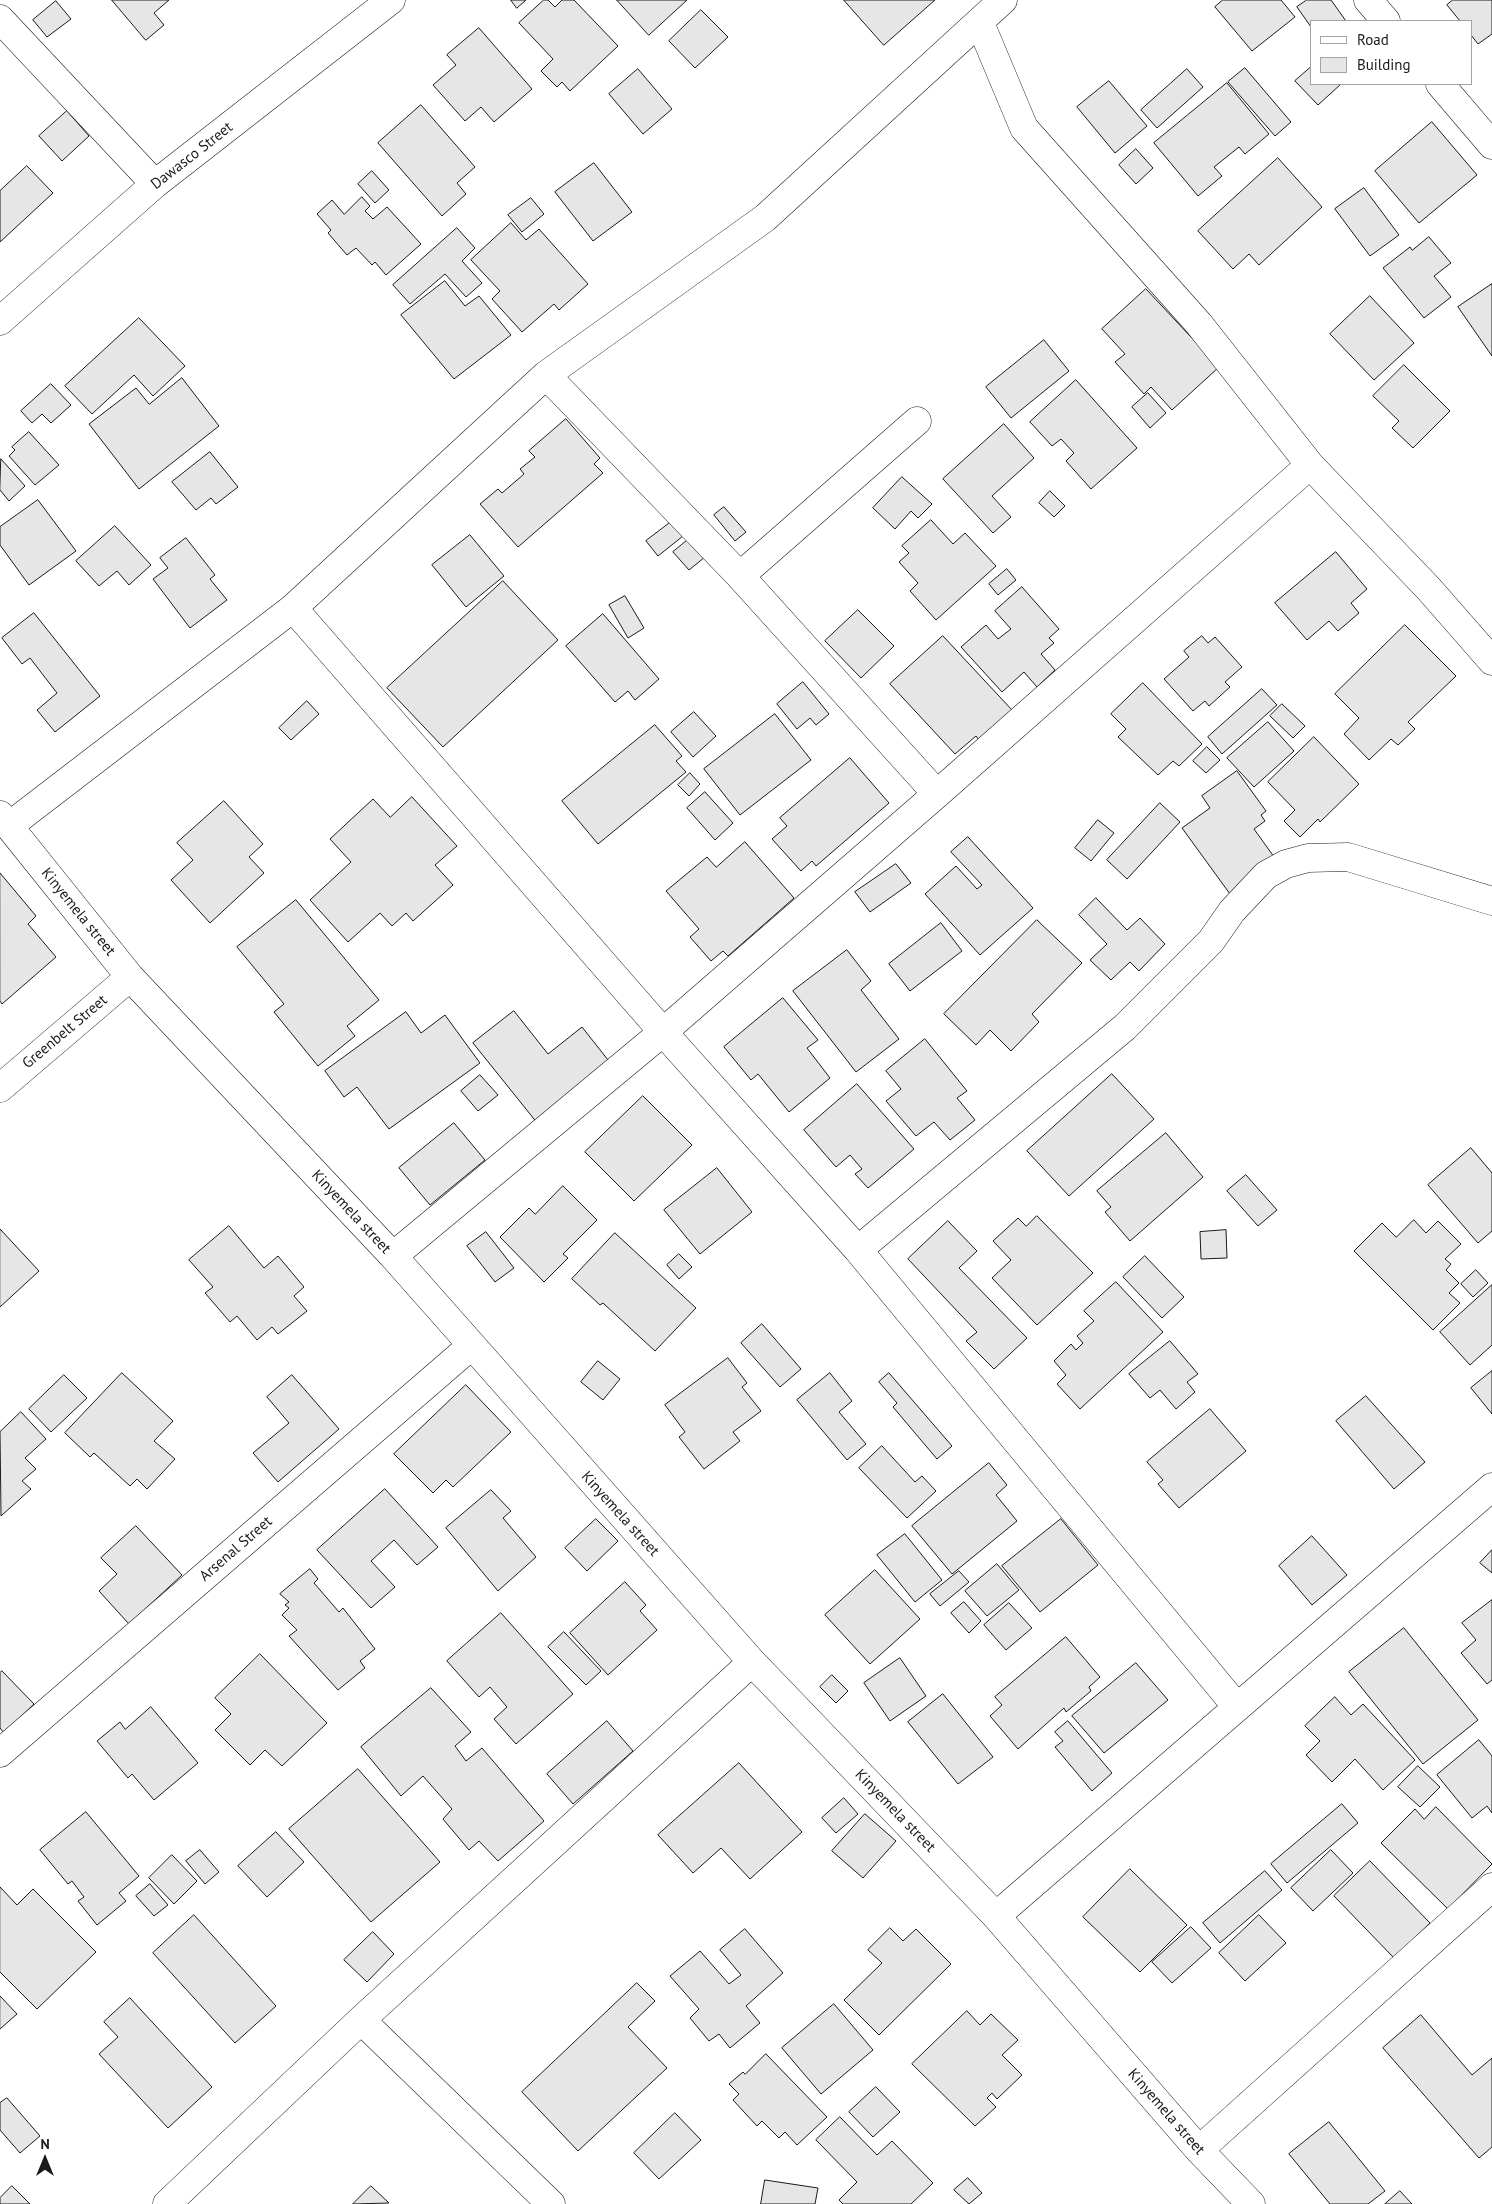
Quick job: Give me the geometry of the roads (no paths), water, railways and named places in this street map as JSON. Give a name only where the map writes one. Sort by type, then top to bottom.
[{"type":"street","name":"Dawasco Street","points":[[0,321],[155,184],[391,0]]},
{"type":"street","points":[[4,821],[293,608],[546,375],[765,218],[980,24],[1003,0]]},
{"type":"street","points":[[1368,0],[1385,20]]},
{"type":"street","points":[[0,19],[155,184]]},
{"type":"street","points":[[980,24],[1024,128],[1199,324],[1310,465],[1429,589],[1492,661]]},
{"type":"street","points":[[1441,85],[1492,145]]},
{"type":"street","points":[[546,375],[740,576],[937,794]]},
{"type":"street","points":[[740,576],[917,420]]},
{"type":"street","points":[[393,1256],[663,1032],[937,794],[1310,465]]},
{"type":"street","points":[[293,608],[663,1032],[858,1250],[1237,1707]]},
{"type":"street","name":"Kinyemela street","points":[[4,821],[130,977],[393,1256],[752,1662],[996,1916],[1199,2150],[1251,2204]]},
{"type":"street","points":[[858,1250],[1124,1027],[1211,941],[1232,911],[1266,875],[1286,864],[1308,858],[1348,857],[1492,901]]},
{"type":"street","name":"Greenbelt Street","points":[[0,1088],[130,977]]},
{"type":"street","name":"Arsenal Street","points":[[0,1753],[471,1346]]},
{"type":"street","points":[[996,1916],[1492,1488]]},
{"type":"street","points":[[168,2204],[361,2020],[752,1662]]},
{"type":"street","points":[[1199,2150],[1492,1887]]},
{"type":"street","points":[[361,2020],[551,2204]]}]
